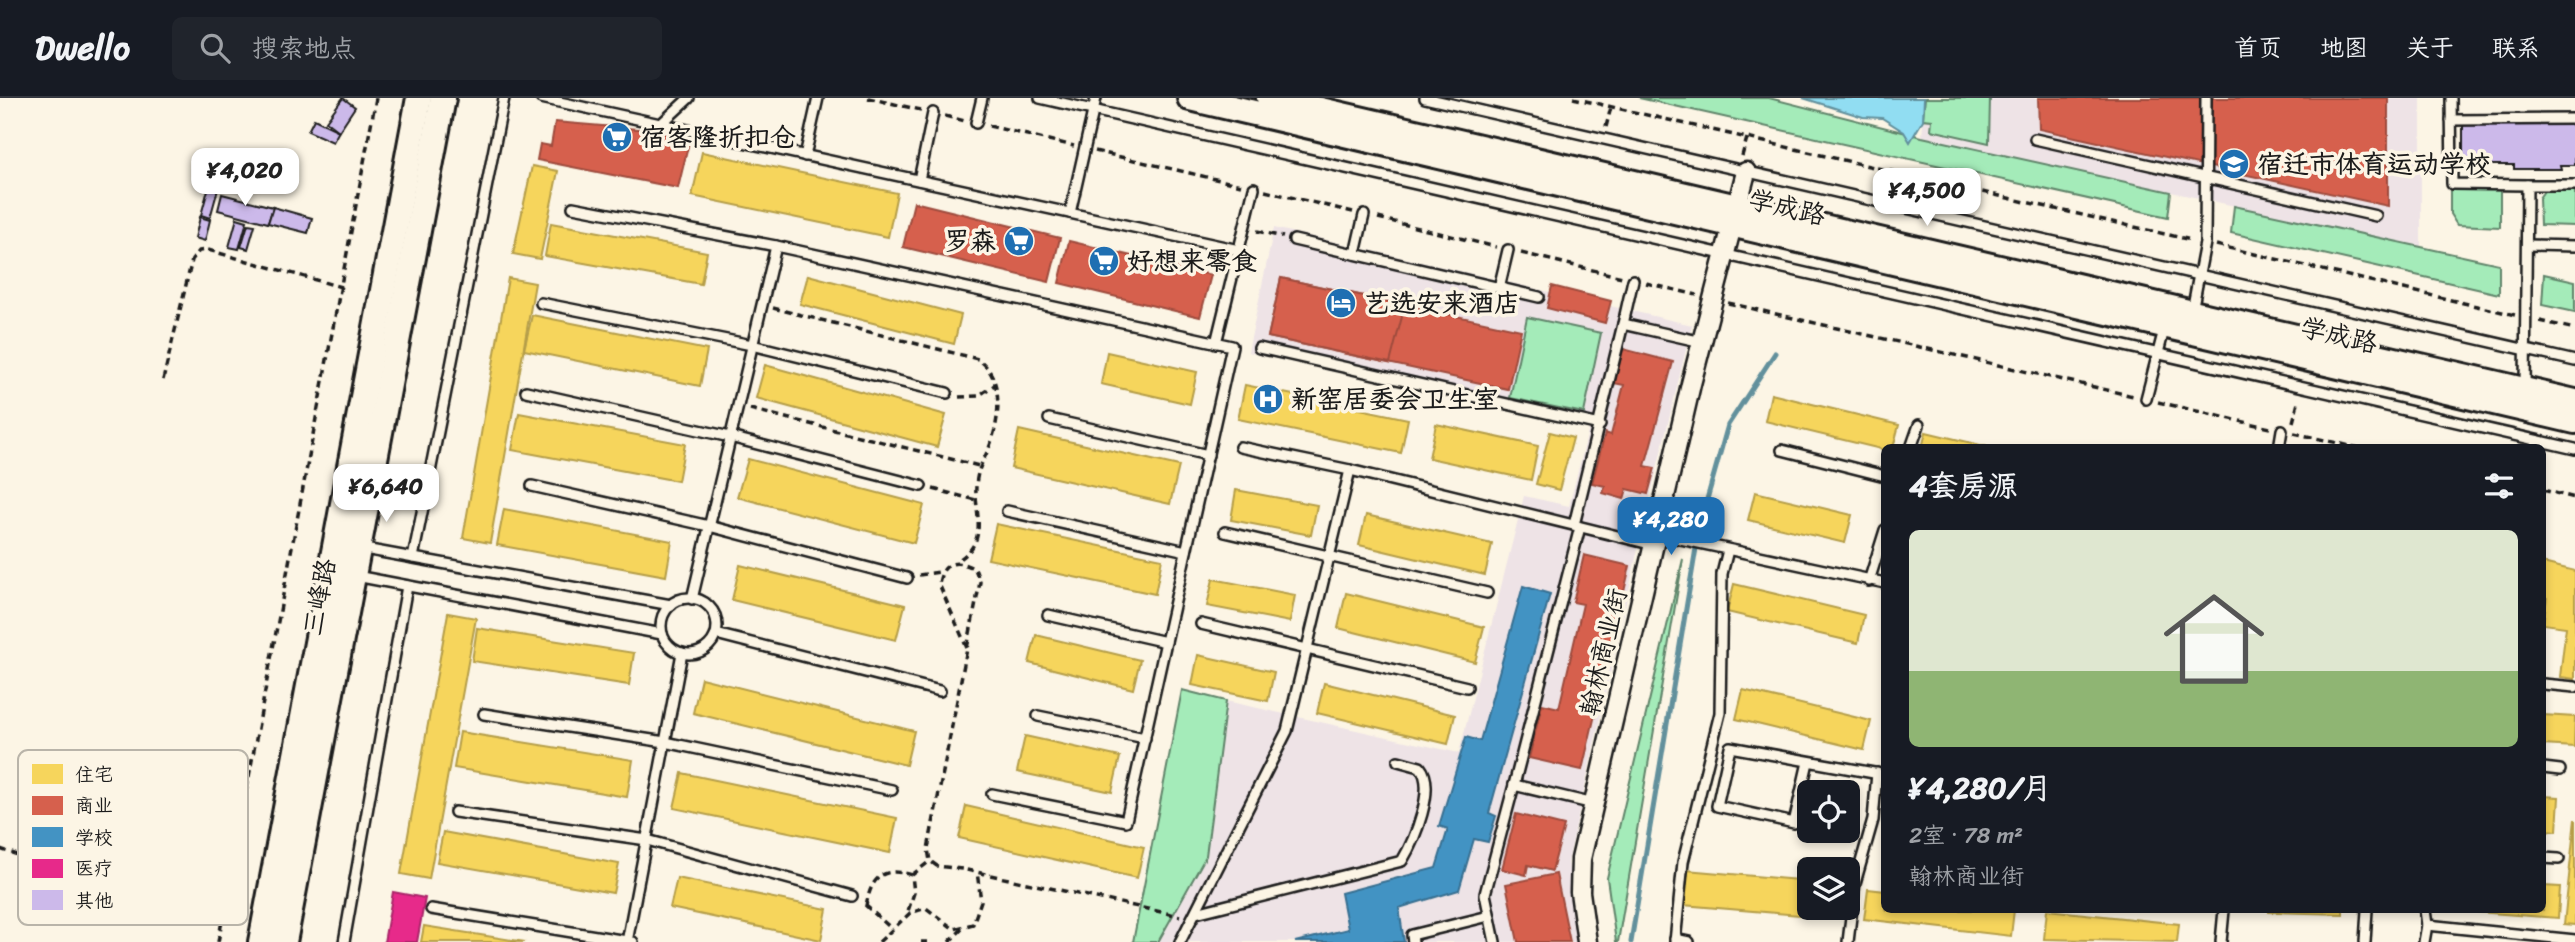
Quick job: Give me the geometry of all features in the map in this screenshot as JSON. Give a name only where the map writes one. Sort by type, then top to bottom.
[{"type":"main road","name":"三峰路","points":[[347,545],[419,98]]},
{"type":"main road","name":"三峰路","points":[[261,942],[443,98]]},
{"type":"main road","name":"学成路","points":[[1190,98],[1734,215],[2575,402]]},
{"type":"main road","name":"学成路","points":[[1269,98],[1734,215]]},
{"type":"main road","name":"学成路","points":[[2176,315],[2575,421]]},
{"type":"main road","name":"三峰路","points":[[284,942],[341,574]]},
{"type":"street","name":"翰林商业街","points":[[1587,942],[1580,892],[1581,859],[1702,342],[1746,172]]},
{"type":"lane","points":[[413,558],[504,98]]},
{"type":"lane","points":[[541,98],[1239,250]]},
{"type":"lane","points":[[662,124],[689,98]]},
{"type":"lane","points":[[805,156],[818,98]]},
{"type":"lane","points":[[976,123],[982,98]]},
{"type":"lane","points":[[1040,98],[2575,449]]},
{"type":"lane","points":[[1070,214],[1097,98]]},
{"type":"lane","points":[[1425,98],[2575,361]]},
{"type":"lane","points":[[2146,399],[2158,354],[2176,315],[2200,276],[2205,243],[2206,98]]},
{"type":"lane","points":[[2451,98],[2452,184],[2575,185]]},
{"type":"lane","points":[[919,180],[933,113]]},
{"type":"lane","points":[[2451,120],[2575,119]]},
{"type":"lane","points":[[2035,139],[2376,216]]},
{"type":"lane","points":[[2525,390],[2528,185]]},
{"type":"lane","points":[[1216,343],[1254,188]]},
{"type":"lane","points":[[573,207],[776,246],[1231,346],[1126,821],[992,794]]},
{"type":"lane","points":[[1355,254],[1364,215]]},
{"type":"lane","points":[[1294,240],[1539,297]]},
{"type":"lane","points":[[2527,245],[2575,246]]},
{"type":"lane","points":[[692,599],[776,246]]},
{"type":"lane","points":[[1499,288],[1508,250]]},
{"type":"lane","points":[[1495,942],[1485,894],[1577,526],[1633,280]]},
{"type":"lane","points":[[541,303],[752,345],[947,393]]},
{"type":"lane","points":[[1623,324],[1702,342]]},
{"type":"lane","points":[[1259,348],[1600,425]]},
{"type":"lane","points":[[526,391],[730,437],[921,486]]},
{"type":"lane","points":[[1049,419],[1208,454]]},
{"type":"lane","points":[[1912,444],[1919,425]]},
{"type":"lane","points":[[2281,444],[2286,431]]},
{"type":"lane","points":[[1240,447],[1350,470],[1577,526],[1656,540],[1689,541],[1881,582]]},
{"type":"lane","points":[[1782,450],[1881,475]]},
{"type":"lane","points":[[1180,942],[1287,731],[1350,470]]},
{"type":"lane","points":[[532,486],[709,526],[907,578]]},
{"type":"lane","points":[[1007,511],[1186,551]]},
{"type":"lane","points":[[1225,531],[1487,593]]},
{"type":"lane","points":[[1869,581],[1881,543]]},
{"type":"lane","points":[[347,545],[671,605],[692,599],[706,604],[713,611],[716,634],[709,646],[701,652],[682,653],[673,649],[662,634],[662,618],[671,605]]},
{"type":"lane","points":[[1689,942],[1675,941],[1683,862],[1720,713],[1722,574],[1728,550]]},
{"type":"lane","points":[[341,574],[662,634]]},
{"type":"lane","points":[[344,942],[407,586]]},
{"type":"lane","points":[[1048,615],[1166,642]]},
{"type":"lane","points":[[1201,624],[1467,687]]},
{"type":"lane","points":[[716,634],[940,691]]},
{"type":"lane","points":[[431,909],[629,942],[682,653]]},
{"type":"lane","points":[[2546,684],[2575,687]]},
{"type":"lane","points":[[484,714],[665,742],[892,790]]},
{"type":"lane","points":[[1038,716],[1145,738]]},
{"type":"lane","points":[[1712,744],[1881,774],[1873,820],[1855,883],[1848,942]]},
{"type":"lane","points":[[1730,747],[1717,806],[1794,823],[1808,762]]},
{"type":"lane","points":[[1194,916],[1402,861],[1414,842],[1428,783],[1420,767],[1398,761]]},
{"type":"lane","points":[[2546,768],[2560,769]]},
{"type":"lane","points":[[1514,785],[1594,804]]},
{"type":"lane","points":[[455,813],[647,840],[852,896]]},
{"type":"lane","points":[[2546,858],[2559,859]]},
{"type":"lane","points":[[2221,942],[2224,913]]},
{"type":"lane","points":[[2365,942],[2367,913]]},
{"type":"lane","points":[[2424,942],[2427,925],[2425,913]]},
{"type":"lane","points":[[1413,942],[1412,934],[1489,916]]},
{"type":"lane","points":[[2427,925],[2575,940]]},
{"type":"path","points":[[248,782],[376,98]]},
{"type":"path","points":[[868,98],[1713,299],[2342,444]]},
{"type":"path","points":[[1573,98],[2575,329]]},
{"type":"path","points":[[1603,139],[1611,107]]},
{"type":"path","points":[[1244,228],[1294,240]]},
{"type":"path","points":[[163,380],[192,260],[199,251],[208,250],[341,287]]},
{"type":"path","points":[[947,393],[960,397],[978,396],[996,384]]},
{"type":"path","points":[[2286,431],[2302,386]]},
{"type":"path","points":[[738,406],[979,466]]},
{"type":"path","points":[[921,486],[977,500]]},
{"type":"path","points":[[2546,491],[2575,498]]},
{"type":"path","points":[[907,578],[940,572],[947,565],[962,562],[975,569],[980,582],[928,849],[930,861],[937,866],[1194,916]]},
{"type":"path","points":[[940,572],[939,584],[967,648]]},
{"type":"path","points":[[0,849],[18,855]]},
{"type":"path","points":[[866,906],[871,883],[877,877],[891,873],[912,875],[930,861]]},
{"type":"path","points":[[948,942],[973,924],[980,910],[981,884],[977,872]]},
{"type":"path","points":[[907,916],[914,894],[912,875]]},
{"type":"path","points":[[852,896],[892,929]]},
{"type":"path","points":[[881,941],[907,916],[926,908],[954,929],[964,928]]},
{"type":"path","points":[[922,942],[932,942]]},
{"type":"shaded area","name":"宿迁市体育运动学校","points":[[1925,98],[2421,98],[2421,247],[1922,137]]},
{"type":"shaded area","points":[[1274,228],[1692,325],[1643,526],[1568,862],[1580,942],[1158,942],[1206,856],[1226,701],[1459,753],[1524,496],[1569,506],[1589,428],[1248,352]]},
{"type":"green space","points":[[1639,98],[1769,98],[1922,137],[2171,192],[2168,217]]},
{"type":"green space","points":[[1925,98],[1990,98],[1989,143],[1931,130],[1932,120],[1923,119]]},
{"type":"green space","points":[[2450,188],[2500,190],[2500,227],[2457,225],[2450,214]]},
{"type":"green space","points":[[2544,191],[2575,191],[2575,226],[2540,225],[2539,198]]},
{"type":"green space","points":[[2234,206],[2499,264],[2499,294],[2231,233]]},
{"type":"green space","points":[[2544,274],[2575,281],[2575,312],[2542,305]]},
{"type":"green space","points":[[1527,317],[1601,333],[1584,413],[1510,398]]},
{"type":"green space","points":[[1683,559],[1618,942],[1616,942],[1607,878]]},
{"type":"green space","points":[[1182,690],[1226,701],[1206,856],[1158,942],[1133,942]]},
{"type":"water","points":[[1803,98],[1924,98],[1923,120],[1910,142],[1904,132],[1882,118],[1863,117]]},
{"type":"building: 住宅","points":[[702,152],[897,193],[888,237],[692,196]]},
{"type":"building: 住宅","points":[[532,166],[558,171],[540,259],[513,254]]},
{"type":"building: 住宅","points":[[551,223],[707,252],[701,284],[545,256]]},
{"type":"building: 住宅","points":[[808,275],[961,315],[954,344],[800,304]]},
{"type":"building: 住宅","points":[[508,278],[535,283],[490,543],[463,538]]},
{"type":"building: 住宅","points":[[532,315],[707,350],[700,386],[524,350]]},
{"type":"building: 住宅","points":[[1107,352],[1197,372],[1190,404],[1101,384]]},
{"type":"building: 住宅","points":[[765,365],[946,415],[937,447],[756,398]]},
{"type":"building: 住宅","points":[[1245,385],[1408,419],[1401,453],[1238,419]]},
{"type":"building: 住宅","points":[[1771,394],[1899,425],[1894,444],[1881,444],[1881,449],[1765,421]]},
{"type":"building: 住宅","points":[[519,413],[685,444],[678,481],[512,450]]},
{"type":"building: 住宅","points":[[1436,424],[1538,446],[1531,480],[1429,458]]},
{"type":"building: 住宅","points":[[1019,430],[1179,466],[1170,504],[1011,468]]},
{"type":"building: 住宅","points":[[1550,432],[1573,438],[1559,490],[1536,484]]},
{"type":"building: 住宅","points":[[1926,432],[1976,444],[1923,444]]},
{"type":"building: 住宅","points":[[748,459],[924,505],[914,543],[737,497]]},
{"type":"building: 住宅","points":[[1236,490],[1317,505],[1311,535],[1231,520]]},
{"type":"building: 住宅","points":[[1755,492],[1852,515],[1845,543],[1748,520]]},
{"type":"building: 住宅","points":[[504,509],[672,541],[666,576],[497,545]]},
{"type":"building: 住宅","points":[[1366,515],[1492,544],[1485,575],[1359,545]]},
{"type":"building: 住宅","points":[[996,524],[1162,559],[1155,594],[988,559]]},
{"type":"building: 住宅","points":[[2546,564],[2575,571],[2575,679],[2560,677],[2566,627],[2546,624]]},
{"type":"building: 住宅","points":[[740,565],[905,605],[896,640],[732,600]]},
{"type":"building: 住宅","points":[[1213,579],[1295,595],[1290,622],[1207,606]]},
{"type":"building: 住宅","points":[[1734,584],[1864,615],[1858,643],[1727,612]]},
{"type":"building: 住宅","points":[[1346,593],[1484,627],[1475,662],[1338,628]]},
{"type":"building: 住宅","points":[[448,613],[476,618],[429,879],[401,874]]},
{"type":"building: 住宅","points":[[477,628],[634,653],[629,685],[472,661]]},
{"type":"building: 住宅","points":[[1036,635],[1140,660],[1133,689],[1029,663]]},
{"type":"building: 住宅","points":[[1198,655],[1274,672],[1268,701],[1192,685]]},
{"type":"building: 住宅","points":[[701,678],[914,731],[906,765],[693,713]]},
{"type":"building: 住宅","points":[[1324,683],[1455,715],[1448,744],[1317,713]]},
{"type":"building: 住宅","points":[[1743,690],[1871,721],[1864,750],[1736,719]]},
{"type":"building: 住宅","points":[[2546,715],[2575,717],[2574,747],[2546,745]]},
{"type":"building: 住宅","points":[[460,732],[633,760],[627,797],[454,768]]},
{"type":"building: 住宅","points":[[1025,736],[1120,757],[1112,792],[1017,772]]},
{"type":"building: 住宅","points":[[682,773],[897,818],[890,853],[674,808]]},
{"type":"building: 住宅","points":[[2546,796],[2559,797],[2557,831],[2546,830]]},
{"type":"building: 住宅","points":[[966,806],[1144,847],[1137,878],[959,838]]},
{"type":"building: 住宅","points":[[2575,819],[2575,925],[2564,924]]},
{"type":"building: 住宅","points":[[443,832],[619,864],[613,893],[437,862]]},
{"type":"building: 住宅","points":[[1686,870],[1797,880],[1797,915],[1683,905]]},
{"type":"building: 住宅","points":[[677,878],[827,909],[821,940],[670,908]]},
{"type":"building: 住宅","points":[[2546,886],[2560,887],[2558,918],[2490,913],[2546,913]]},
{"type":"building: 住宅","points":[[1868,889],[1881,891],[1881,913],[2014,913],[2011,936],[1864,919]]},
{"type":"building: 住宅","points":[[2047,913],[2075,913],[2179,924],[2177,942],[2044,939]]},
{"type":"building: 住宅","points":[[424,926],[525,942],[421,942]]},
{"type":"building: 商业","points":[[2038,98],[2388,98],[2388,206],[2039,129]]},
{"type":"building: 商业","points":[[555,122],[638,129],[690,138],[678,188],[537,160],[540,144],[551,146]]},
{"type":"building: 商业","points":[[914,202],[1060,238],[1049,282],[903,247]]},
{"type":"building: 商业","points":[[1069,241],[1211,275],[1200,317],[1059,283]]},
{"type":"building: 商业","points":[[1281,278],[1521,330],[1508,389],[1268,337]]},
{"type":"building: 商业","points":[[1281,278],[1405,305],[1390,363],[1268,337]]},
{"type":"building: 商业","points":[[1552,286],[1611,301],[1605,323],[1547,308]]},
{"type":"building: 商业","points":[[1623,349],[1673,362],[1645,466],[1655,468],[1648,494],[1627,489],[1624,499],[1603,493],[1605,486],[1592,483],[1605,433],[1611,435],[1624,385],[1614,383]]},
{"type":"building: 商业","points":[[1584,555],[1630,566],[1582,770],[1529,758],[1542,704],[1559,708],[1583,604],[1573,602]]},
{"type":"building: 商业","points":[[1516,814],[1564,826],[1552,871],[1528,865],[1526,875],[1502,869]]},
{"type":"building: 商业","points":[[1556,874],[1570,942],[1518,942],[1506,884]]},
{"type":"building: 学校","points":[[1523,586],[1550,594],[1489,813],[1496,816],[1488,842],[1474,839],[1459,890],[1399,908],[1404,942],[1295,942],[1348,929],[1341,893],[1436,868],[1448,829],[1439,826],[1466,737],[1480,741]]},
{"type":"building: 医疗","points":[[393,892],[425,898],[417,942],[384,942]]},
{"type":"building: 其他","points":[[343,98],[355,107],[339,131],[326,121]]},
{"type":"building: 其他","points":[[314,119],[339,131],[333,142],[308,131]]},
{"type":"building: 其他","points":[[2512,120],[2575,123],[2575,165],[2560,165],[2561,169],[2514,169],[2514,165],[2463,165],[2463,125],[2512,125]]},
{"type":"building: 其他","points":[[209,186],[218,189],[210,218],[201,215]]},
{"type":"building: 其他","points":[[222,194],[273,207],[268,223],[218,210]]},
{"type":"building: 其他","points":[[273,207],[312,218],[308,233],[268,223]]},
{"type":"building: 其他","points":[[200,217],[210,220],[205,241],[195,238]]},
{"type":"building: 其他","points":[[237,218],[247,221],[239,249],[229,247]]},
{"type":"building: 其他","points":[[248,224],[255,225],[248,249],[241,247]]},
{"type":"waterway","points":[[1631,942],[1700,524],[1728,425],[1775,353]]},
{"type":"place","name":"宿客隆折扣仓","points":[[617,137]]},
{"type":"place","name":"宿迁市体育运动学校","points":[[2234,164]]},
{"type":"place","name":"罗森","points":[[1019,241]]},
{"type":"place","name":"好想来零食","points":[[1104,261]]},
{"type":"place","name":"艺选安来酒店","points":[[1341,303]]},
{"type":"place","name":"新窑居委会卫生室","points":[[1268,399]]}]
